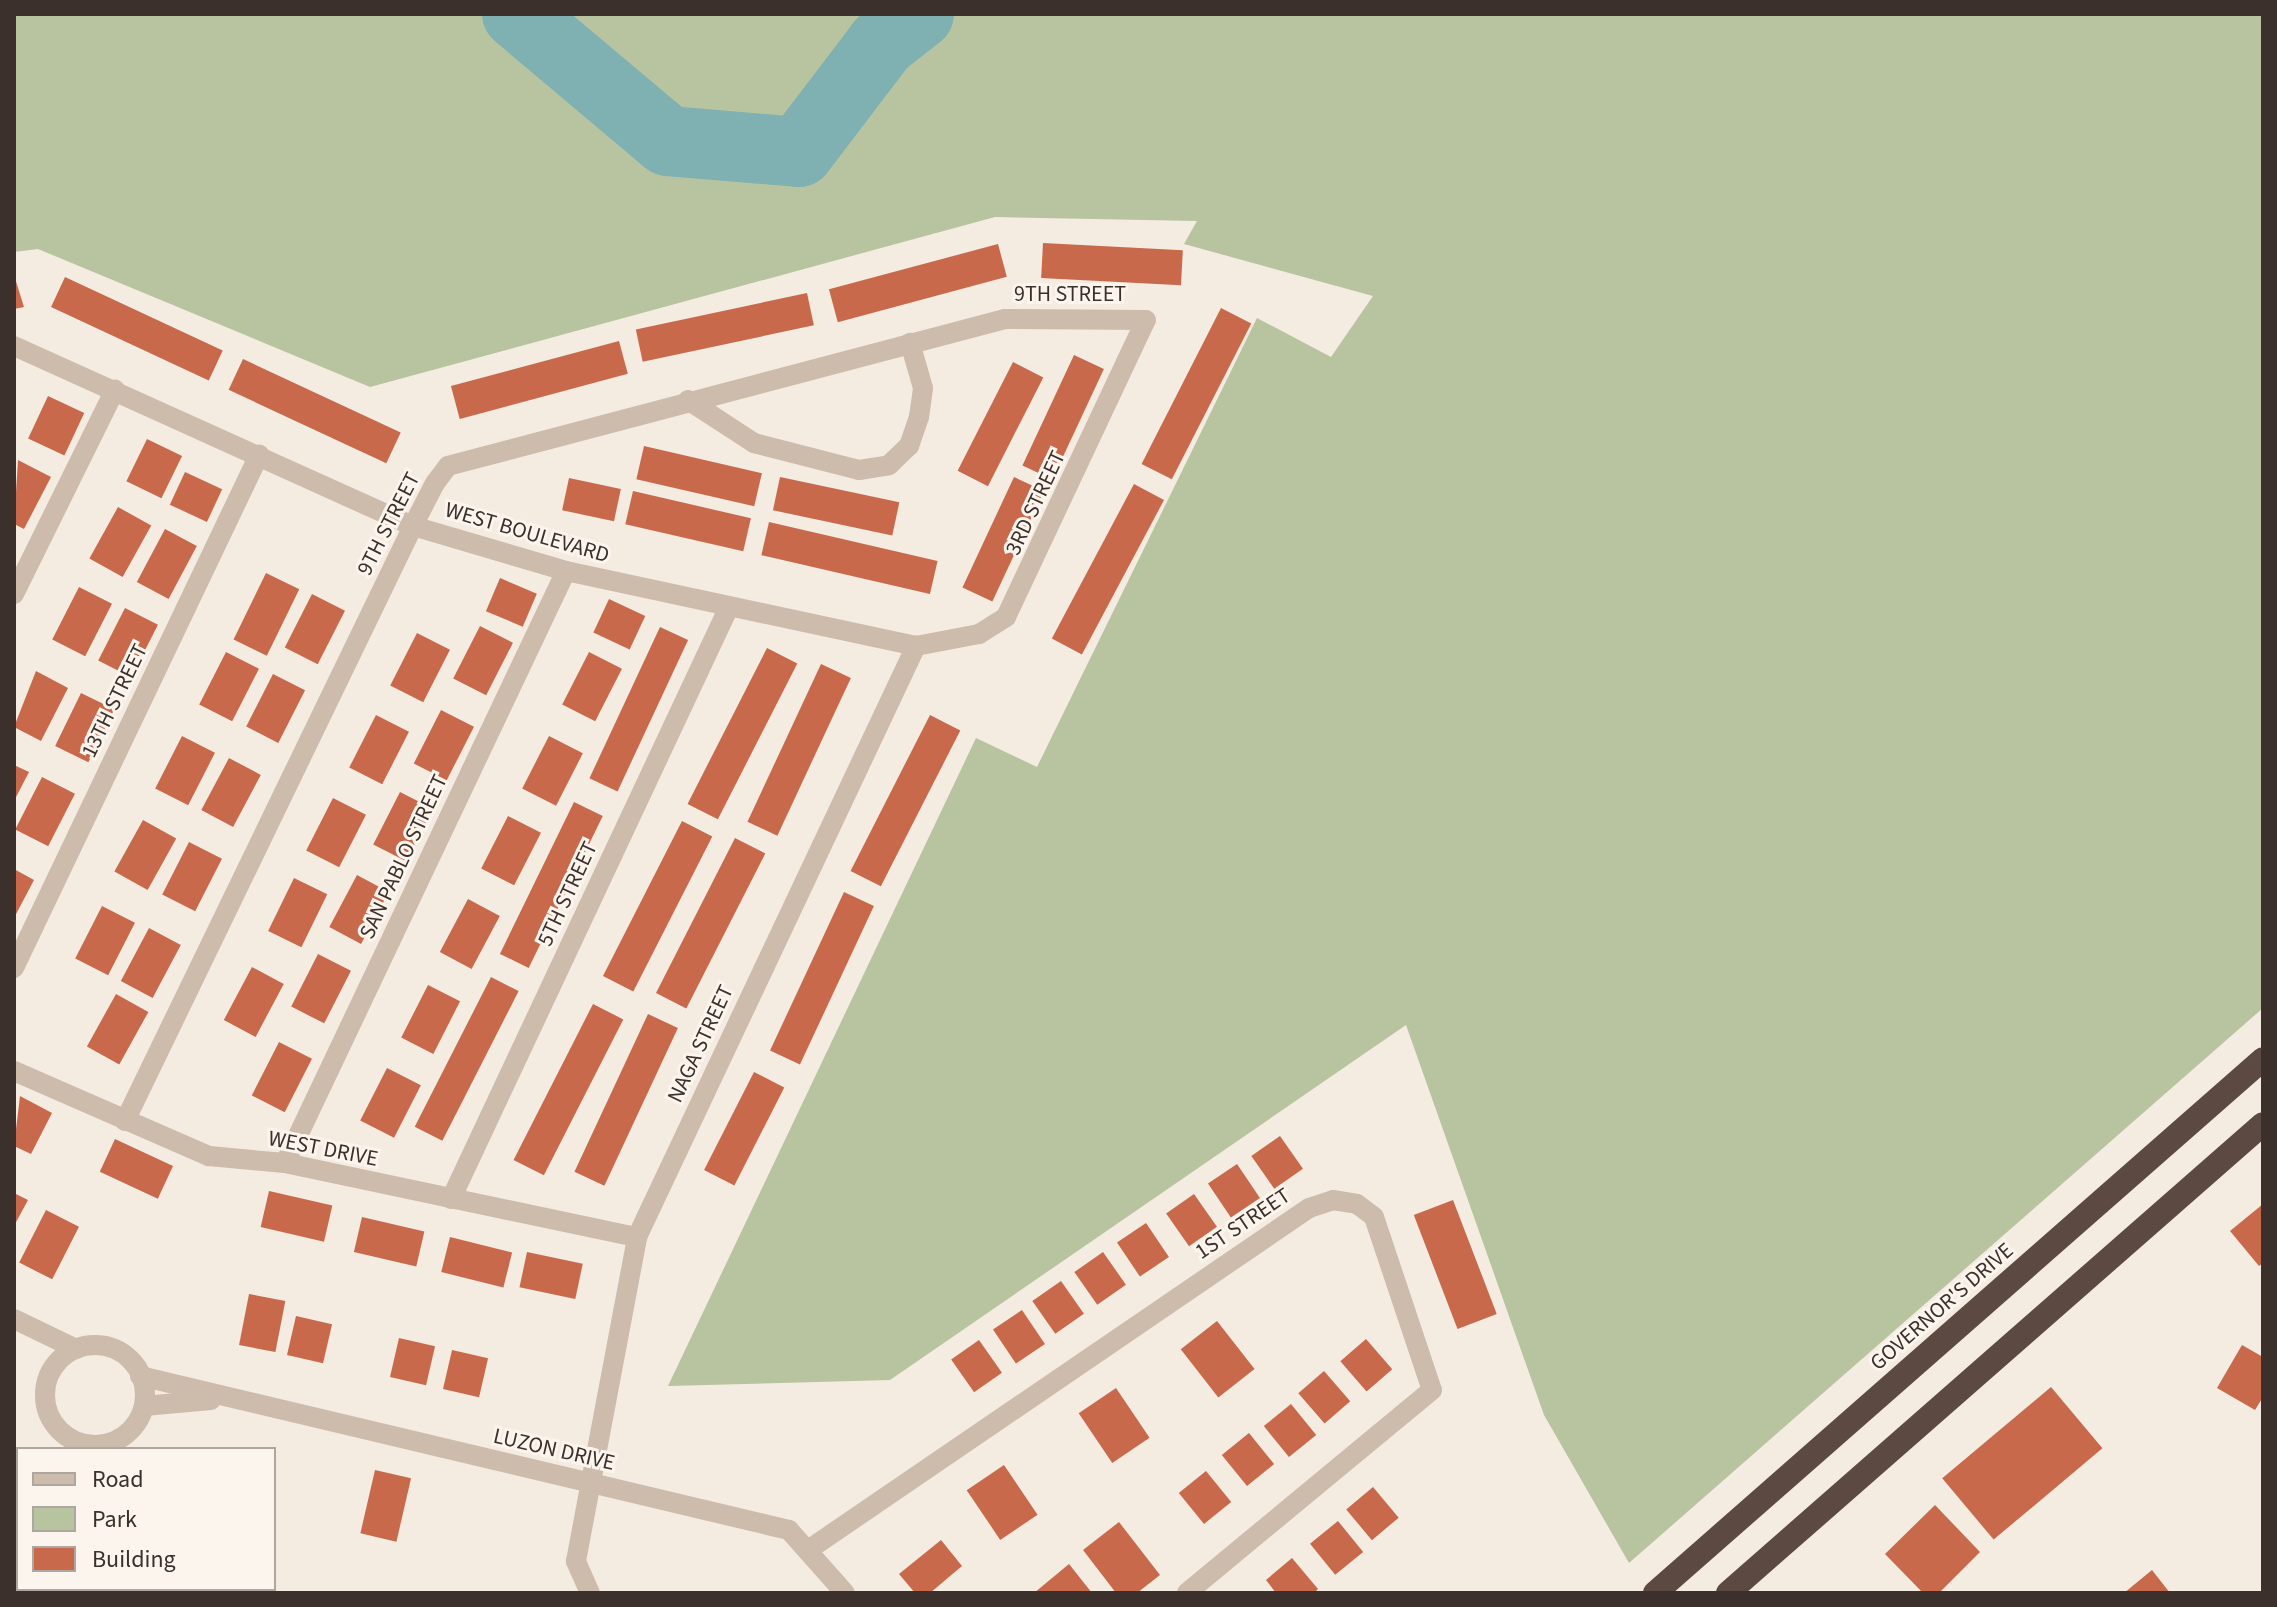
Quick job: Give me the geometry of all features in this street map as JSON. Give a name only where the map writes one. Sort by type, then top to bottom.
[{"type":"highway","name":"GOVERNOR'S DRIVE","points":[[1655,1593],[2263,1059]]},
{"type":"highway","points":[[1728,1593],[2263,1124]]},
{"type":"street","name":"9TH STREET","points":[[125,1121],[413,526],[435,483],[463,458],[1005,319],[1146,320]]},
{"type":"street","name":"3RD STREET","points":[[916,646],[979,634],[1006,617],[1146,320]]},
{"type":"street","points":[[688,400],[754,443],[859,470],[889,465],[909,446],[919,417],[923,388],[910,343]]},
{"type":"street","name":"WEST BOULEVARD","points":[[14,346],[413,526],[566,571],[728,609],[916,646]]},
{"type":"street","points":[[14,594],[115,390]]},
{"type":"street","name":"13TH STREET","points":[[14,968],[259,455]]},
{"type":"street","name":"SAN PABLO STREET","points":[[285,1163],[566,571]]},
{"type":"street","name":"5TH STREET","points":[[451,1199],[728,609]]},
{"type":"street","name":"NAGA STREET","points":[[590,1593],[576,1561],[637,1237],[916,646]]},
{"type":"street","name":"WEST DRIVE","points":[[14,1071],[209,1156],[285,1163],[637,1237]]},
{"type":"street","name":"1ST STREET","points":[[811,1548],[1309,1208],[1333,1200],[1357,1204],[1374,1217],[1432,1390],[1187,1593]]},
{"type":"street","points":[[14,1319],[76,1349],[121,1352],[140,1376],[144,1406],[129,1432],[100,1447],[58,1429],[45,1401],[51,1369],[76,1349]]},
{"type":"street","name":"LUZON DRIVE","points":[[140,1376],[789,1530],[811,1548],[845,1593]]},
{"type":"street","points":[[144,1406],[224,1398]]},
{"type":"green space","points":[[14,14],[2263,14],[2263,1008],[1629,1563],[1544,1415],[1406,1025],[890,1380],[668,1386],[976,738],[1037,767],[1257,318],[1331,357],[1373,296],[1184,244],[1197,221],[995,217],[370,387],[38,249],[14,252]]},
{"type":"building","points":[[1043,243],[1183,250],[1181,285],[1041,278]]},
{"type":"building","points":[[998,244],[1007,277],[838,322],[829,289]]},
{"type":"building","points":[[14,275],[24,307],[14,309]]},
{"type":"building","points":[[65,277],[223,351],[209,380],[51,307]]},
{"type":"building","points":[[807,293],[814,325],[643,362],[636,329]]},
{"type":"building","points":[[1221,308],[1251,323],[1172,479],[1142,464]]},
{"type":"building","points":[[619,341],[628,374],[460,419],[451,386]]},
{"type":"building","points":[[1074,355],[1104,369],[1052,480],[1022,466]]},
{"type":"building","points":[[243,359],[401,433],[386,463],[229,390]]},
{"type":"building","points":[[1013,362],[1043,377],[988,486],[958,471]]},
{"type":"building","points":[[48,396],[84,413],[64,456],[28,439]]},
{"type":"building","points":[[147,439],[182,456],[161,498],[126,481]]},
{"type":"building","points":[[644,446],[762,473],[754,506],[636,479]]},
{"type":"building","points":[[18,460],[51,477],[24,529],[14,524]]},
{"type":"building","points":[[185,472],[222,489],[207,522],[170,505]]},
{"type":"building","points":[[780,477],[899,502],[892,536],[773,510]]},
{"type":"building","points":[[1014,477],[1044,491],[992,602],[962,588]]},
{"type":"building","points":[[569,478],[621,489],[614,521],[562,510]]},
{"type":"building","points":[[1134,484],[1164,500],[1082,654],[1052,639]]},
{"type":"building","points":[[633,491],[751,518],[743,551],[625,524]]},
{"type":"building","points":[[118,507],[151,525],[123,577],[89,559]]},
{"type":"building","points":[[769,522],[938,561],[930,594],[761,555]]},
{"type":"building","points":[[165,529],[197,546],[169,599],[137,582]]},
{"type":"building","points":[[266,573],[299,589],[267,656],[234,640]]},
{"type":"building","points":[[500,578],[537,594],[523,627],[486,611]]},
{"type":"building","points":[[79,587],[112,604],[85,656],[52,640]]},
{"type":"building","points":[[312,594],[345,611],[318,664],[285,647]]},
{"type":"building","points":[[609,599],[645,616],[630,649],[593,633]]},
{"type":"building","points":[[125,608],[158,625],[131,677],[98,661]]},
{"type":"building","points":[[480,626],[513,643],[486,695],[453,679]]},
{"type":"building","points":[[660,627],[688,640],[618,791],[589,778]]},
{"type":"building","points":[[417,633],[450,650],[423,702],[390,686]]},
{"type":"building","points":[[767,648],[797,663],[718,819],[688,804]]},
{"type":"building","points":[[226,652],[259,669],[232,721],[199,705]]},
{"type":"building","points":[[589,652],[622,669],[595,721],[562,705]]},
{"type":"building","points":[[821,664],[851,678],[777,836],[747,822]]},
{"type":"building","points":[[36,671],[68,688],[41,741],[14,727]]},
{"type":"building","points":[[273,674],[305,690],[278,743],[246,727]]},
{"type":"building","points":[[81,693],[114,709],[88,762],[55,746]]},
{"type":"building","points":[[441,710],[474,727],[447,780],[414,763]]},
{"type":"building","points":[[376,715],[409,732],[382,784],[349,768]]},
{"type":"building","points":[[930,715],[960,730],[881,886],[851,871]]},
{"type":"building","points":[[182,736],[215,753],[188,805],[155,789]]},
{"type":"building","points":[[549,736],[583,753],[556,806],[522,789]]},
{"type":"building","points":[[229,758],[261,775],[233,827],[201,810]]},
{"type":"building","points":[[14,765],[29,772],[14,801]]},
{"type":"building","points":[[42,777],[75,794],[48,846],[15,830]]},
{"type":"building","points":[[400,792],[433,809],[406,861],[373,845]]},
{"type":"building","points":[[333,798],[366,815],[339,867],[306,851]]},
{"type":"building","points":[[574,802],[603,816],[529,968],[500,954]]},
{"type":"building","points":[[508,816],[541,833],[514,885],[481,869]]},
{"type":"building","points":[[143,820],[176,838],[148,890],[114,872]]},
{"type":"building","points":[[682,821],[712,836],[633,991],[603,976]]},
{"type":"building","points":[[735,838],[765,853],[686,1008],[656,993]]},
{"type":"building","points":[[189,842],[222,859],[195,911],[162,895]]},
{"type":"building","points":[[14,869],[34,880],[14,918]]},
{"type":"building","points":[[357,875],[389,892],[361,944],[329,927]]},
{"type":"building","points":[[294,878],[327,894],[301,947],[268,931]]},
{"type":"building","points":[[844,892],[874,906],[800,1065],[770,1051]]},
{"type":"building","points":[[468,899],[500,916],[472,969],[440,952]]},
{"type":"building","points":[[102,906],[135,923],[108,975],[75,959]]},
{"type":"building","points":[[149,928],[181,945],[153,998],[121,981]]},
{"type":"building","points":[[318,954],[351,971],[324,1023],[291,1007]]},
{"type":"building","points":[[252,967],[284,984],[256,1037],[224,1020]]},
{"type":"building","points":[[491,977],[519,991],[442,1141],[415,1127]]},
{"type":"building","points":[[428,985],[460,1001],[433,1054],[401,1038]]},
{"type":"building","points":[[116,994],[148,1012],[119,1064],[87,1046]]},
{"type":"building","points":[[593,1004],[623,1019],[544,1175],[514,1160]]},
{"type":"building","points":[[648,1014],[678,1028],[604,1186],[574,1172]]},
{"type":"building","points":[[279,1042],[312,1059],[285,1112],[252,1095]]},
{"type":"building","points":[[387,1068],[421,1085],[394,1138],[360,1121]]},
{"type":"building","points":[[754,1072],[784,1087],[734,1185],[704,1170]]},
{"type":"building","points":[[20,1096],[52,1113],[31,1154],[14,1146]]},
{"type":"building","points":[[1280,1136],[1303,1169],[1274,1189],[1251,1156]]},
{"type":"building","points":[[115,1139],[173,1166],[158,1199],[100,1172]]},
{"type":"building","points":[[1237,1164],[1260,1198],[1231,1218],[1208,1184]]},
{"type":"building","points":[[269,1191],[332,1206],[324,1242],[261,1227]]},
{"type":"building","points":[[14,1193],[28,1200],[14,1226]]},
{"type":"building","points":[[1194,1194],[1217,1227],[1189,1246],[1166,1214]]},
{"type":"building","points":[[1453,1200],[1497,1314],[1458,1329],[1414,1215]]},
{"type":"building","points":[[2263,1204],[2263,1263],[2259,1266],[2230,1231]]},
{"type":"building","points":[[46,1210],[79,1227],[52,1279],[19,1263]]},
{"type":"building","points":[[362,1217],[424,1231],[416,1266],[354,1252]]},
{"type":"building","points":[[1146,1223],[1169,1257],[1140,1277],[1117,1243]]},
{"type":"building","points":[[450,1237],[512,1252],[503,1287],[441,1272]]},
{"type":"building","points":[[527,1252],[583,1264],[575,1299],[520,1287]]},
{"type":"building","points":[[1103,1252],[1126,1285],[1097,1305],[1074,1272]]},
{"type":"building","points":[[1061,1281],[1084,1314],[1055,1334],[1032,1301]]},
{"type":"building","points":[[249,1294],[285,1301],[275,1352],[239,1345]]},
{"type":"building","points":[[1022,1310],[1045,1344],[1016,1364],[993,1330]]},
{"type":"building","points":[[296,1316],[332,1324],[323,1363],[287,1355]]},
{"type":"building","points":[[1217,1321],[1255,1369],[1218,1397],[1181,1349]]},
{"type":"building","points":[[399,1338],[435,1346],[426,1385],[390,1377]]},
{"type":"building","points":[[1366,1339],[1392,1369],[1367,1391],[1340,1361]]},
{"type":"building","points":[[979,1340],[1002,1373],[974,1392],[951,1360]]},
{"type":"building","points":[[2242,1345],[2263,1357],[2263,1397],[2255,1410],[2217,1388]]},
{"type":"building","points":[[452,1350],[488,1358],[479,1397],[443,1389]]},
{"type":"building","points":[[1324,1371],[1350,1401],[1325,1423],[1298,1393]]},
{"type":"building","points":[[2051,1387],[2102,1448],[1994,1540],[1942,1478]]},
{"type":"building","points":[[1116,1388],[1150,1438],[1112,1463],[1079,1413]]},
{"type":"building","points":[[1291,1404],[1316,1435],[1289,1457],[1264,1426]]},
{"type":"building","points":[[1249,1433],[1274,1464],[1247,1486],[1222,1455]]},
{"type":"building","points":[[1004,1465],[1038,1515],[1000,1540],[967,1490]]},
{"type":"building","points":[[375,1470],[411,1478],[396,1542],[360,1533]]},
{"type":"building","points":[[1206,1471],[1231,1502],[1204,1524],[1179,1493]]},
{"type":"building","points":[[1373,1487],[1399,1518],[1372,1540],[1346,1509]]},
{"type":"building","points":[[1935,1505],[1980,1552],[1939,1593],[1923,1593],[1885,1554]]},
{"type":"building","points":[[1338,1521],[1363,1552],[1335,1575],[1310,1544]]},
{"type":"building","points":[[1119,1522],[1160,1575],[1137,1593],[1116,1593],[1083,1550]]},
{"type":"building","points":[[941,1540],[962,1566],[930,1593],[915,1593],[899,1574]]},
{"type":"building","points":[[1292,1558],[1318,1589],[1314,1593],[1276,1593],[1266,1580]]},
{"type":"building","points":[[1069,1564],[1092,1593],[1034,1593]]},
{"type":"building","points":[[2152,1570],[2170,1593],[2124,1593]]},
{"type":"waterway","points":[[517,14],[668,141],[799,152],[882,43],[919,14]]}]
